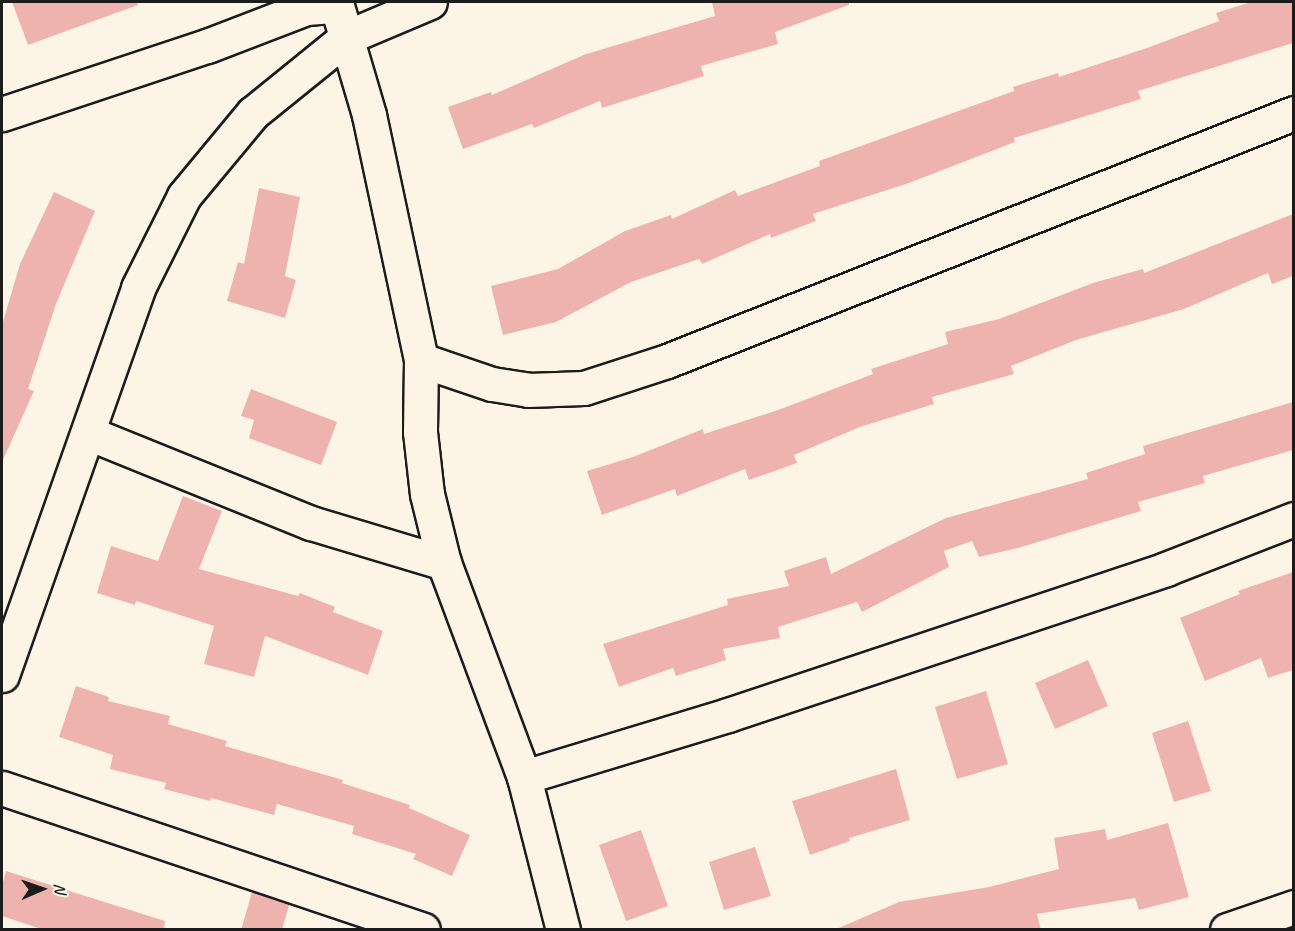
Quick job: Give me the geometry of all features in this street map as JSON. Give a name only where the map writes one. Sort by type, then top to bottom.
[{"type":"street","points":[[2,675],[138,288],[184,196],[253,113],[347,37],[430,2]]},
{"type":"street","points":[[2,114],[207,46],[306,8],[336,4],[369,115],[421,360],[420,432],[427,494],[444,562],[524,777],[563,930]]},
{"type":"street","points":[[421,360],[510,387],[584,388],[667,361],[1293,113]]},
{"type":"street","points":[[88,433],[311,523],[444,562]]},
{"type":"street","points":[[524,777],[728,715],[1155,573],[1293,519]]},
{"type":"street","points":[[2,788],[423,930]]},
{"type":"street","points":[[1227,930],[1293,907]]},
{"type":"building","points":[[12,2],[137,2],[138,5],[28,45]]},
{"type":"building","points":[[712,2],[849,2],[849,5],[775,32],[778,44],[701,66],[704,76],[602,108],[600,101],[534,128],[532,124],[463,149],[448,107],[491,92],[492,95],[586,54],[715,16]]},
{"type":"building","points":[[1251,2],[1293,2],[1293,43],[1138,91],[1141,99],[1014,138],[1015,142],[909,183],[813,214],[816,221],[771,238],[770,234],[702,264],[699,259],[631,282],[556,322],[503,335],[491,286],[558,269],[625,231],[671,215],[672,219],[735,190],[738,196],[820,166],[819,161],[1014,91],[1013,87],[1058,73],[1059,77],[1147,48],[1219,21],[1216,13]]},
{"type":"building","points":[[259,188],[300,197],[285,276],[296,280],[285,318],[227,301],[238,262],[244,264]]},
{"type":"building","points":[[54,192],[95,211],[56,304],[28,389],[34,391],[2,462],[2,325],[20,264]]},
{"type":"building","points":[[1293,214],[1293,276],[1272,284],[1268,273],[1184,309],[1076,340],[1011,366],[1014,374],[932,397],[934,404],[860,427],[794,455],[797,463],[749,480],[745,469],[677,496],[675,489],[602,515],[587,471],[633,457],[703,429],[704,434],[778,410],[873,374],[871,369],[948,344],[945,332],[999,319],[1093,283],[1143,269],[1144,273]]},
{"type":"building","points":[[251,389],[337,422],[321,465],[249,438],[254,420],[241,416]]},
{"type":"building","points":[[1293,402],[1293,450],[1203,476],[1205,483],[1138,502],[1141,511],[1018,548],[979,557],[972,541],[944,551],[949,567],[862,612],[857,602],[778,627],[780,638],[723,649],[726,660],[676,676],[673,668],[619,687],[603,644],[728,605],[727,599],[789,586],[784,571],[826,557],[831,574],[946,518],[1088,479],[1086,473],[1145,454],[1143,446]]},
{"type":"building","points":[[183,496],[222,511],[199,569],[298,596],[300,593],[335,607],[333,612],[383,631],[368,675],[265,636],[254,677],[204,664],[214,626],[136,601],[135,605],[97,593],[111,546],[158,561]]},
{"type":"building","points":[[1293,572],[1293,670],[1268,678],[1261,658],[1205,681],[1180,618],[1240,594],[1238,591]]},
{"type":"building","points":[[1088,660],[1108,706],[1055,729],[1035,683]]},
{"type":"building","points":[[76,686],[109,697],[108,701],[170,716],[168,724],[227,741],[225,746],[343,780],[342,783],[410,805],[409,808],[470,835],[452,876],[413,859],[416,854],[352,834],[354,826],[277,804],[274,815],[211,798],[210,801],[164,789],[166,783],[110,769],[113,755],[59,737]]},
{"type":"building","points":[[986,691],[1008,764],[957,779],[935,707]]},
{"type":"building","points":[[1188,721],[1211,791],[1174,802],[1152,733]]},
{"type":"building","points":[[896,769],[910,820],[849,838],[850,841],[810,855],[792,801]]},
{"type":"building","points":[[1168,823],[1189,897],[1139,910],[1135,898],[1037,914],[1041,930],[834,930],[899,902],[989,887],[1059,869],[1054,838],[1105,829],[1107,840]]},
{"type":"building","points":[[641,830],[668,906],[626,921],[599,845]]},
{"type":"building","points":[[755,847],[771,896],[724,910],[709,862]]},
{"type":"building","points":[[6,871],[165,921],[164,930],[44,930],[2,916],[2,886]]},
{"type":"building","points":[[252,892],[289,905],[282,930],[241,930]]}]
